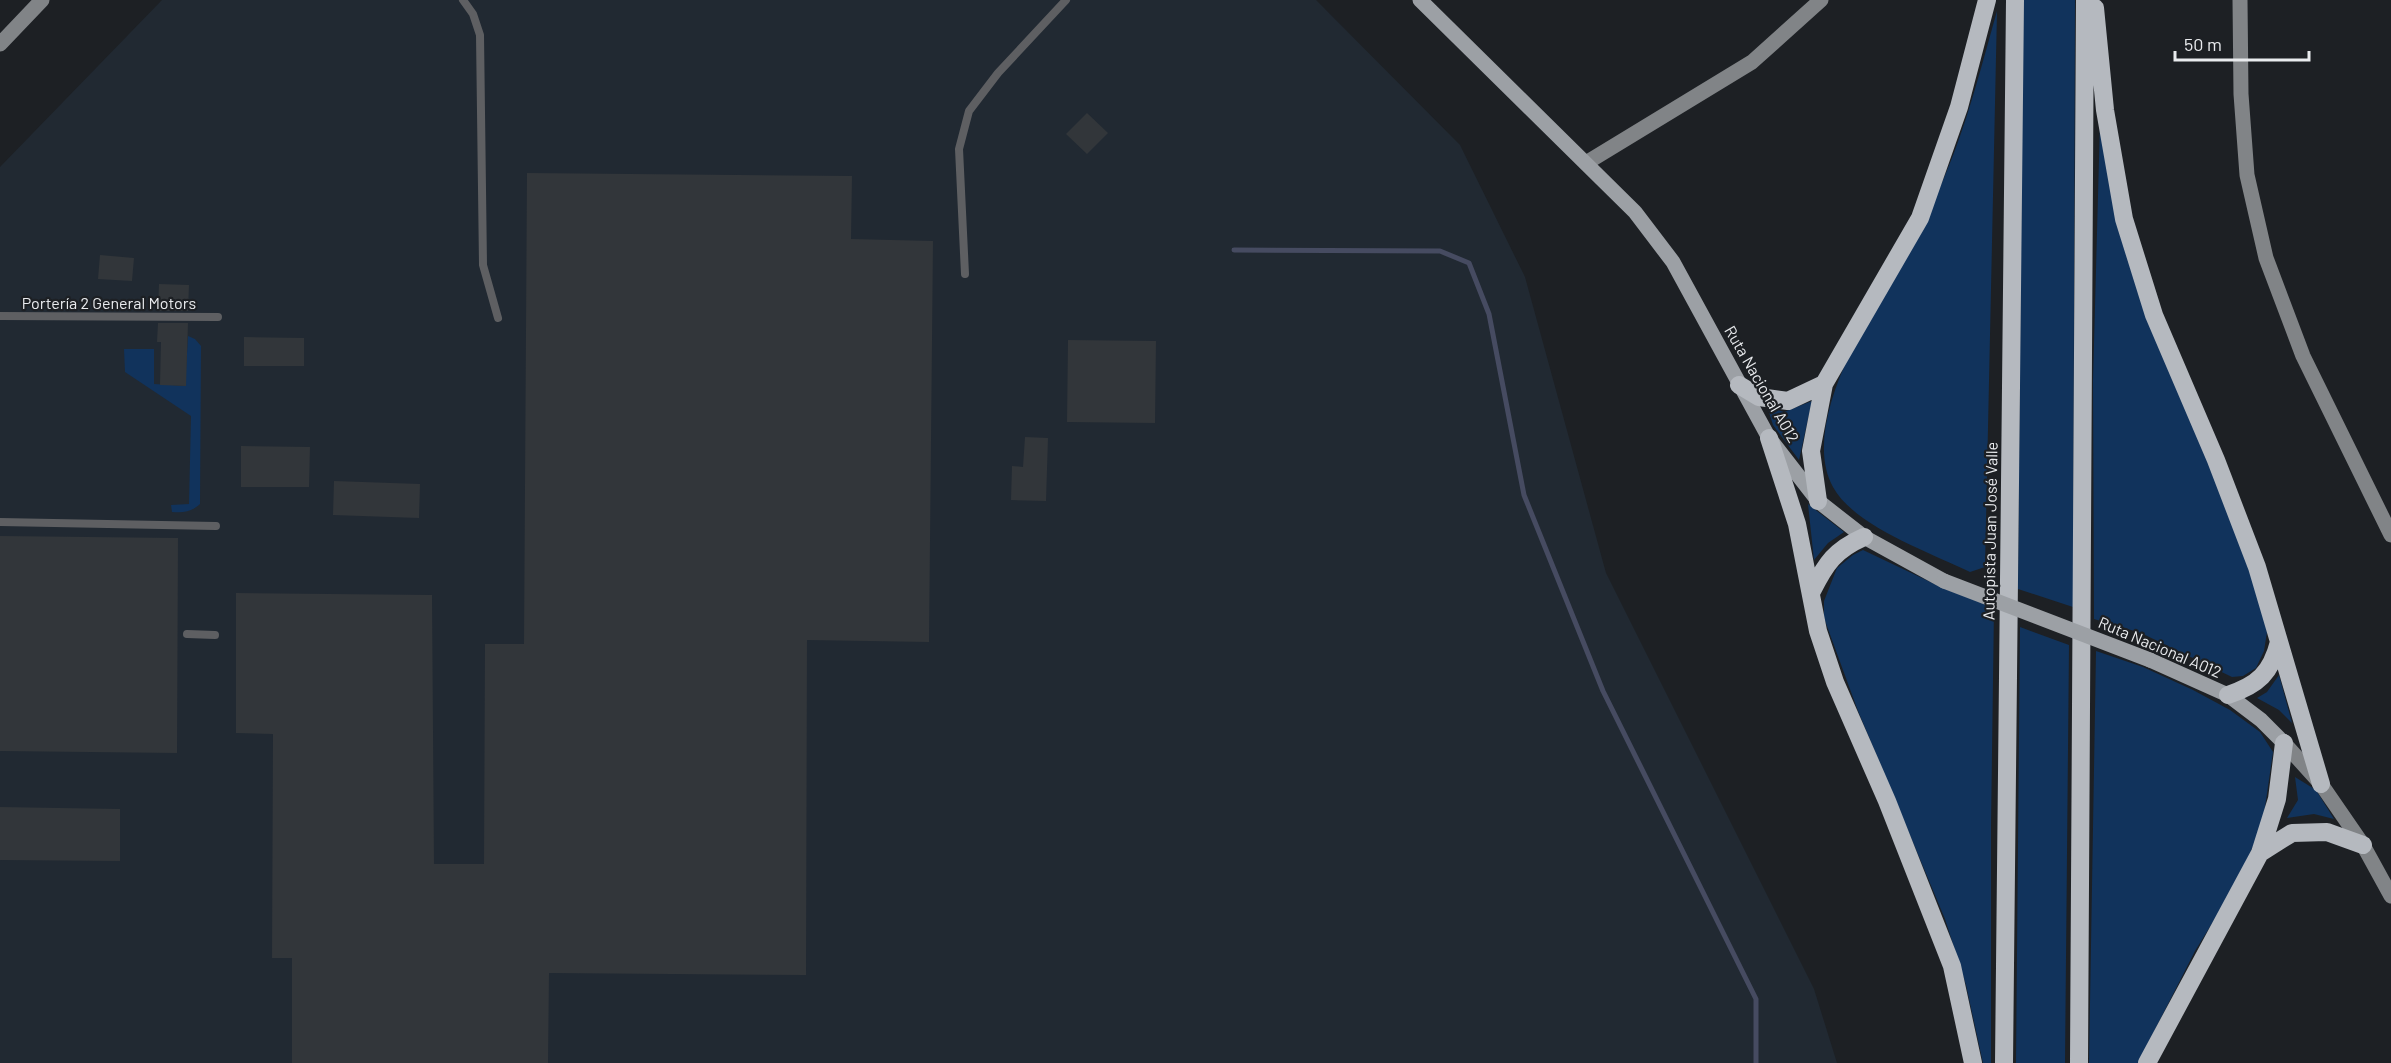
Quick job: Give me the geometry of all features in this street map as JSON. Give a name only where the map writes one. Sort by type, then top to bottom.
[{"type":"highway","points":[[1818,501],[1811,451],[1824,384],[1920,218],[1959,107],[1987,0]]},
{"type":"highway","name":"Autopista Juan José Valle","points":[[2004,1063],[2015,0]]},
{"type":"highway","points":[[2079,1063],[2085,0]]},
{"type":"highway","points":[[2095,0],[2106,110],[2124,219],[2154,315],[2216,460],[2257,567],[2321,784]]},
{"type":"highway","points":[[1739,385],[1759,397],[1788,401],[1824,384]]},
{"type":"highway","points":[[1769,438],[1797,524],[1812,591],[1818,631],[1835,682],[1887,801],[1952,966],[1973,1063]]},
{"type":"highway","points":[[1812,591],[1825,565],[1844,546],[1864,537]]},
{"type":"highway","points":[[2228,695],[2244,690],[2262,677],[2274,663],[2280,641]]},
{"type":"highway","points":[[2147,1063],[2260,853],[2277,799],[2284,743]]},
{"type":"highway","points":[[2260,853],[2292,833],[2327,832],[2363,845]]},
{"type":"main road","points":[[0,44],[42,0]]},
{"type":"main road","name":"Ruta Nacional A012","points":[[1420,0],[1635,212],[1673,262],[1769,438],[1818,501],[1864,537],[1944,581],[2150,660],[2228,695],[2261,720],[2284,743]]},
{"type":"main road","points":[[1586,163],[1752,62],[1821,0]]},
{"type":"main road","points":[[2240,0],[2241,94],[2247,175],[2266,258],[2303,356],[2391,535]]},
{"type":"main road","points":[[2284,743],[2321,784],[2363,845],[2391,896]]},
{"type":"lane","points":[[463,0],[473,14],[480,35],[483,265],[498,318]]},
{"type":"lane","points":[[965,274],[959,149],[969,111],[998,73],[1066,0]]},
{"type":"lane","name":"Portería 2 General Motors","points":[[0,316],[218,317]]},
{"type":"lane","points":[[0,522],[216,526]]},
{"type":"lane","points":[[187,634],[215,635]]},
{"type":"shaded area","points":[[162,0],[1316,0],[1460,145],[1525,277],[1606,573],[1814,989],[1837,1063],[0,1063],[0,167]]},
{"type":"shaded area","points":[[2023,0],[2075,0],[2073,607],[2018,589]]},
{"type":"shaded area","points":[[1997,11],[1985,567],[1970,572],[1895,537],[1858,514],[1843,501],[1833,487],[1824,456],[1827,420],[1838,381],[1877,301],[1934,200],[1954,154]]},
{"type":"shaded area","points":[[2100,122],[2208,458],[2261,603],[2267,632],[2264,651],[2256,668],[2243,676],[2232,677],[2141,633],[2094,619],[2093,381]]},
{"type":"shaded area","points":[[188,336],[195,339],[201,346],[200,504],[187,511],[172,512],[171,505],[189,504],[191,416],[125,372],[124,349],[154,349],[154,384],[185,386]]},
{"type":"shaded area","points":[[1812,401],[1799,460],[1773,425],[1767,406],[1784,412]]},
{"type":"shaded area","points":[[1808,504],[1844,532],[1828,543],[1814,560]]},
{"type":"shaded area","points":[[1863,550],[1945,589],[1994,607],[1991,1063],[1983,1063],[1966,985],[1945,919],[1858,711],[1824,618],[1824,601],[1837,568]]},
{"type":"shaded area","points":[[2020,627],[2069,645],[2065,1063],[2016,1063]]},
{"type":"shaded area","points":[[2096,651],[2143,667],[2230,710],[2260,732],[2273,752],[2263,821],[2249,856],[2229,896],[2195,951],[2138,1063],[2089,1063]]},
{"type":"shaded area","points":[[2279,675],[2292,723],[2279,710],[2257,698],[2267,692]]},
{"type":"shaded area","points":[[2295,777],[2316,790],[2334,819],[2314,814],[2287,818],[2298,800]]},
{"type":"building","points":[[1087,113],[1108,133],[1087,154],[1066,134]]},
{"type":"building","points":[[527,173],[852,176],[851,239],[933,241],[929,642],[807,640],[806,975],[549,973],[548,1063],[292,1063],[292,958],[272,958],[273,734],[236,733],[236,593],[432,595],[434,864],[484,864],[485,644],[524,644]]},
{"type":"building","points":[[100,255],[134,258],[132,281],[98,279]]},
{"type":"building","points":[[159,284],[189,285],[188,311],[158,311]]},
{"type":"building","points":[[158,323],[188,323],[186,386],[160,385],[161,342],[157,342]]},
{"type":"building","points":[[244,337],[304,338],[304,366],[244,366]]},
{"type":"building","points":[[1068,340],[1156,341],[1155,423],[1067,422]]},
{"type":"building","points":[[1025,437],[1048,438],[1046,501],[1011,500],[1012,466],[1023,467]]},
{"type":"building","points":[[241,446],[310,447],[309,487],[241,487]]},
{"type":"building","points":[[334,481],[420,484],[419,518],[333,515]]},
{"type":"building","points":[[0,536],[178,538],[177,753],[0,751]]},
{"type":"building","points":[[0,807],[120,809],[120,861],[0,860]]},
{"type":"waterway","points":[[1234,250],[1440,251],[1469,263],[1489,314],[1524,495],[1603,691],[1756,999],[1756,1063]]}]
